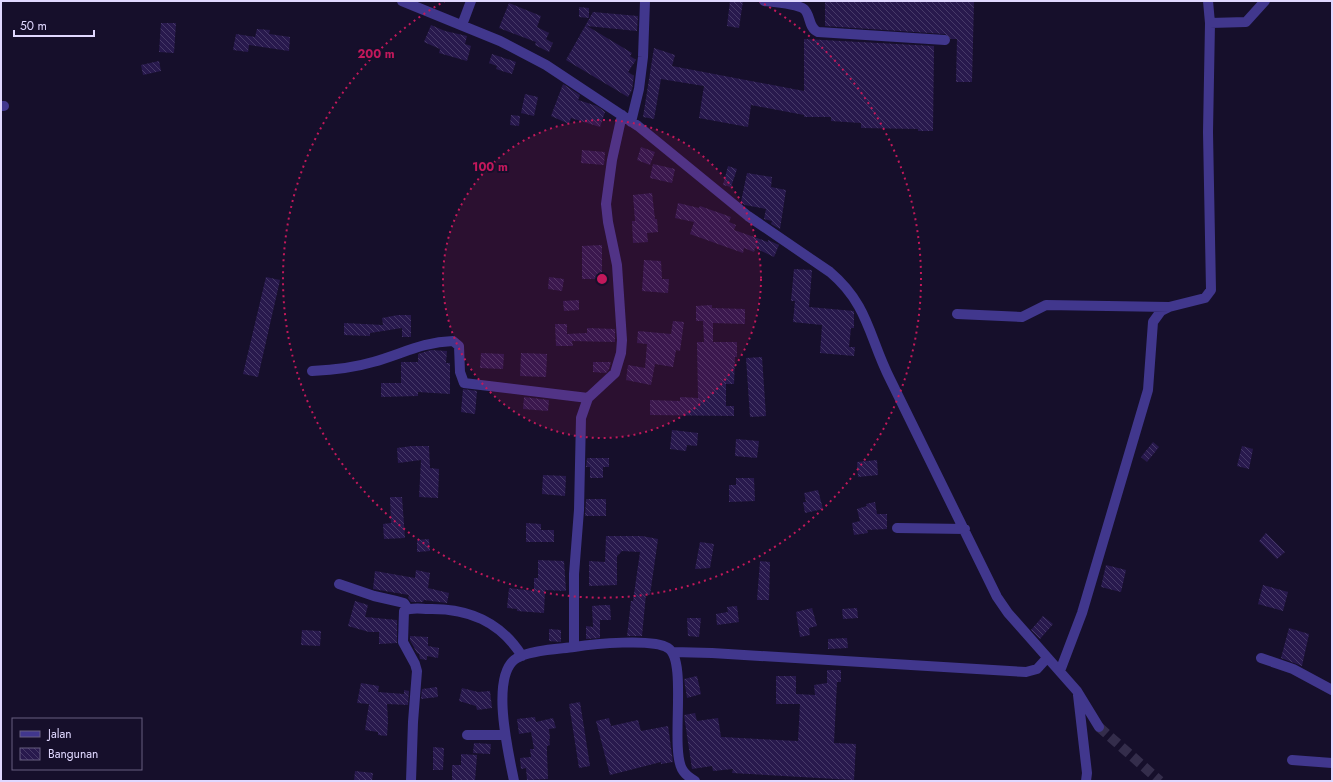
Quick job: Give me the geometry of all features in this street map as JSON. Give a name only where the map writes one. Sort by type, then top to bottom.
[{"type":"street","points":[[402,1],[462,25],[540,62],[631,122],[666,148],[732,204],[830,272],[843,284],[855,300],[868,323],[889,377],[1003,606],[1077,691],[1099,727]]},
{"type":"street","points":[[462,25],[471,1]]},
{"type":"street","points":[[631,122],[638,89],[642,57],[645,1]]},
{"type":"street","points":[[764,1],[802,8],[807,13],[813,29],[818,32],[945,40]]},
{"type":"street","points":[[957,314],[1022,317],[1046,305],[1169,307],[1205,298],[1212,290],[1208,132],[1210,23],[1208,1]]},
{"type":"street","points":[[1210,23],[1246,22],[1265,1]]},
{"type":"street","points":[[574,647],[574,574],[581,418],[588,398],[615,373],[621,353],[622,340],[617,265],[606,204],[612,160],[622,116]]},
{"type":"street","points":[[1060,671],[1082,613],[1113,503],[1148,390],[1153,322],[1161,312],[1169,307]]},
{"type":"street","points":[[312,371],[341,370],[395,356],[413,347],[453,341],[459,346],[460,372],[464,383],[588,398]]},
{"type":"street","points":[[897,528],[965,530]]},
{"type":"street","points":[[339,584],[404,603],[408,609]]},
{"type":"street","points":[[411,781],[413,722],[417,671],[415,664],[403,642],[403,613],[408,609],[448,608],[489,621],[507,636],[522,656]]},
{"type":"street","points":[[514,781],[505,735],[503,712],[504,682],[510,665],[516,658],[522,656],[604,643],[658,644],[667,647],[673,652],[712,653],[1026,672],[1037,669],[1047,658]]},
{"type":"street","points":[[673,652],[678,696],[679,762],[685,774],[695,781]]},
{"type":"street","points":[[1261,658],[1293,668],[1332,690]]},
{"type":"street","points":[[1077,691],[1087,772],[1086,781]]},
{"type":"street","points":[[467,735],[505,735]]},
{"type":"street","points":[[1292,760],[1332,763]]},
{"type":"building","points":[[730,1],[743,1],[739,28],[727,26]]},
{"type":"building","points":[[825,1],[974,1],[972,82],[956,82],[957,39],[951,39],[945,34],[825,26]]},
{"type":"building","points":[[509,3],[541,16],[537,27],[549,33],[546,39],[553,43],[549,52],[535,45],[536,42],[499,28]]},
{"type":"building","points":[[579,7],[589,8],[589,18],[579,17]]},
{"type":"building","points":[[593,12],[638,16],[637,31],[587,26],[632,53],[630,56],[636,60],[628,72],[634,76],[632,90],[628,97],[566,60]]},
{"type":"building","points":[[161,23],[176,23],[174,53],[159,52]]},
{"type":"building","points":[[431,25],[445,31],[467,36],[465,44],[471,46],[467,61],[439,53],[440,49],[424,42]]},
{"type":"building","points":[[257,29],[270,30],[269,34],[290,37],[289,51],[249,45],[248,52],[233,50],[236,34],[255,37]]},
{"type":"building","points":[[804,39],[934,46],[933,131],[918,131],[918,129],[861,128],[861,123],[831,121],[831,117],[804,117],[804,115],[751,105],[748,127],[699,118],[704,86],[661,79],[654,119],[643,117],[654,48],[675,55],[672,66],[804,91]]},
{"type":"building","points":[[492,54],[516,62],[512,74],[496,69],[497,66],[489,63]]},
{"type":"building","points":[[159,61],[161,71],[143,75],[141,65]]},
{"type":"building","points":[[563,84],[580,95],[578,100],[597,106],[605,112],[600,127],[571,118],[569,124],[551,116]]},
{"type":"building","points":[[525,94],[538,97],[534,116],[521,113]]},
{"type":"building","points":[[511,115],[520,116],[519,126],[510,125]]},
{"type":"building","points":[[641,147],[655,152],[650,165],[637,160]]},
{"type":"building","points":[[582,150],[605,152],[604,165],[581,163]]},
{"type":"building","points":[[653,164],[675,169],[672,183],[650,178]]},
{"type":"building","points":[[728,166],[737,169],[731,187],[723,185]]},
{"type":"building","points":[[747,173],[772,177],[771,187],[786,190],[780,229],[771,224],[772,221],[764,219],[766,209],[745,205],[741,202]]},
{"type":"building","points":[[652,193],[658,232],[647,233],[648,242],[633,243],[632,221],[635,221],[633,195]]},
{"type":"building","points":[[678,203],[699,208],[700,206],[731,217],[729,222],[736,225],[734,230],[768,242],[768,240],[779,245],[774,257],[755,248],[754,252],[744,248],[743,253],[690,234],[694,222],[675,218]]},
{"type":"building","points":[[602,245],[602,279],[582,279],[582,246]]},
{"type":"building","points":[[644,260],[661,261],[662,279],[669,279],[668,293],[642,291]]},
{"type":"building","points":[[794,269],[812,270],[809,307],[854,311],[854,328],[851,328],[849,347],[855,347],[854,356],[820,353],[822,325],[793,322],[795,301],[791,301]]},
{"type":"building","points":[[266,277],[280,280],[258,377],[243,374]]},
{"type":"building","points":[[549,277],[564,279],[562,291],[548,289]]},
{"type":"building","points":[[579,300],[579,310],[564,311],[563,301]]},
{"type":"building","points":[[712,305],[712,308],[745,309],[745,324],[713,323],[713,342],[737,342],[734,384],[726,384],[726,406],[734,406],[734,416],[650,415],[650,400],[680,401],[680,397],[698,398],[697,342],[704,342],[703,321],[696,321],[696,306]]},
{"type":"building","points":[[398,315],[411,315],[411,337],[402,337],[402,328],[370,333],[370,336],[344,335],[344,323],[383,325],[382,318]]},
{"type":"building","points":[[673,321],[684,322],[680,351],[676,350],[673,367],[655,364],[651,385],[626,380],[628,365],[645,368],[647,344],[637,343],[638,331],[671,334]]},
{"type":"building","points":[[555,324],[567,324],[567,334],[587,333],[587,328],[615,329],[615,342],[572,341],[573,346],[556,346]]},
{"type":"building","points":[[431,350],[447,351],[446,363],[450,363],[450,394],[418,392],[418,396],[381,397],[381,383],[401,383],[401,362],[418,362],[418,354]]},
{"type":"building","points":[[481,353],[504,354],[503,369],[480,368]]},
{"type":"building","points":[[521,353],[547,354],[546,377],[520,376]]},
{"type":"building","points":[[762,357],[766,416],[750,417],[746,358]]},
{"type":"building","points":[[593,362],[611,362],[606,373],[593,372]]},
{"type":"building","points":[[463,389],[477,391],[475,414],[461,412]]},
{"type":"building","points":[[524,397],[549,400],[548,411],[523,409]]},
{"type":"building","points":[[672,430],[698,433],[697,446],[687,445],[686,451],[670,449]]},
{"type":"building","points":[[736,439],[759,441],[757,458],[735,456]]},
{"type":"building","points":[[1153,442],[1159,447],[1147,462],[1141,457]]},
{"type":"building","points":[[429,446],[430,468],[439,469],[438,498],[419,497],[421,460],[398,463],[397,448]]},
{"type":"building","points":[[1242,446],[1253,449],[1249,469],[1237,466]]},
{"type":"building","points":[[587,458],[609,458],[609,467],[603,467],[603,478],[590,478],[590,467],[586,467]]},
{"type":"building","points":[[877,460],[878,475],[858,477],[857,462]]},
{"type":"building","points":[[543,475],[566,476],[565,496],[542,494]]},
{"type":"building","points":[[736,478],[754,478],[755,501],[729,502],[729,485],[736,485]]},
{"type":"building","points":[[818,490],[823,509],[805,513],[803,502],[806,502],[804,493]]},
{"type":"building","points":[[390,497],[402,497],[405,538],[384,539],[383,524],[391,523]]},
{"type":"building","points":[[586,499],[606,499],[606,516],[585,516]]},
{"type":"building","points":[[875,502],[877,514],[887,514],[887,529],[867,530],[868,533],[854,535],[852,523],[860,521],[857,509],[867,506],[866,504]]},
{"type":"building","points":[[526,523],[541,524],[541,530],[554,530],[554,542],[526,542]]},
{"type":"building","points":[[1266,533],[1285,552],[1277,559],[1259,541]]},
{"type":"building","points":[[606,536],[642,536],[658,539],[650,595],[646,594],[642,636],[627,636],[631,601],[633,601],[640,552],[622,551],[617,556],[617,585],[589,586],[589,561],[605,562]]},
{"type":"building","points":[[429,539],[430,551],[417,552],[417,540]]},
{"type":"building","points":[[700,542],[714,544],[710,568],[695,569]]},
{"type":"building","points":[[538,560],[564,561],[566,591],[545,590],[544,613],[517,611],[517,609],[507,608],[509,588],[534,591],[534,578],[538,578]]},
{"type":"building","points":[[760,561],[770,562],[769,600],[757,600]]},
{"type":"building","points":[[1106,565],[1126,570],[1121,592],[1101,587]]},
{"type":"building","points":[[416,570],[430,573],[428,588],[449,593],[447,603],[424,600],[423,602],[411,602],[408,598],[409,595],[373,589],[375,571],[415,578]]},
{"type":"building","points":[[1263,585],[1288,592],[1283,611],[1258,604]]},
{"type":"building","points":[[355,601],[368,605],[365,617],[397,620],[397,643],[379,644],[379,632],[369,632],[348,626]]},
{"type":"building","points":[[610,605],[611,620],[600,620],[600,638],[586,639],[586,626],[593,627],[592,606]]},
{"type":"building","points":[[737,606],[739,622],[717,625],[716,614],[728,612],[727,607]]},
{"type":"building","points":[[812,608],[817,626],[809,628],[810,635],[800,637],[796,612]]},
{"type":"building","points":[[857,608],[858,618],[843,619],[842,609]]},
{"type":"building","points":[[1043,616],[1053,624],[1040,639],[1031,630]]},
{"type":"building","points":[[687,618],[701,618],[699,637],[688,636]]},
{"type":"building","points":[[1289,628],[1309,634],[1302,666],[1281,658]]},
{"type":"building","points":[[549,629],[561,630],[561,642],[549,641]]},
{"type":"building","points":[[302,630],[321,631],[320,646],[301,645]]},
{"type":"building","points":[[410,636],[428,637],[428,646],[439,648],[438,658],[427,656],[427,660],[420,659],[419,654],[410,640]]},
{"type":"building","points":[[847,638],[848,648],[828,649],[828,639]]},
{"type":"building","points":[[827,670],[841,670],[841,682],[837,682],[834,743],[856,744],[854,780],[732,773],[733,769],[713,771],[712,766],[692,769],[684,715],[695,713],[697,721],[718,718],[721,737],[798,741],[800,704],[776,704],[776,676],[796,676],[796,694],[815,695],[814,685],[827,683]]},
{"type":"building","points":[[697,676],[701,694],[687,698],[684,679]]},
{"type":"building","points":[[361,683],[379,686],[378,692],[404,694],[404,690],[409,691],[408,705],[387,704],[387,736],[378,735],[378,732],[365,730],[369,704],[357,703]]},
{"type":"building","points":[[437,687],[438,697],[421,699],[422,689]]},
{"type":"building","points":[[462,688],[478,692],[490,691],[492,708],[477,710],[476,706],[459,701]]},
{"type":"building","points":[[580,702],[590,766],[579,768],[569,704]]},
{"type":"building","points":[[535,717],[536,722],[553,718],[556,728],[549,729],[550,745],[547,746],[548,779],[527,780],[526,768],[521,769],[520,758],[531,757],[530,749],[534,749],[531,732],[519,734],[517,719]]},
{"type":"building","points":[[609,718],[611,726],[638,720],[641,731],[668,726],[673,762],[661,764],[661,762],[610,775],[596,721]]},
{"type":"building","points":[[474,743],[491,744],[490,754],[473,753]]},
{"type":"building","points":[[433,747],[444,748],[443,770],[433,770]]},
{"type":"building","points":[[461,754],[477,755],[475,781],[452,781],[452,765],[461,765]]},
{"type":"building","points":[[355,771],[373,773],[372,781],[354,781]]},
{"type":"tunnel","points":[[1099,727],[1160,781]]}]
